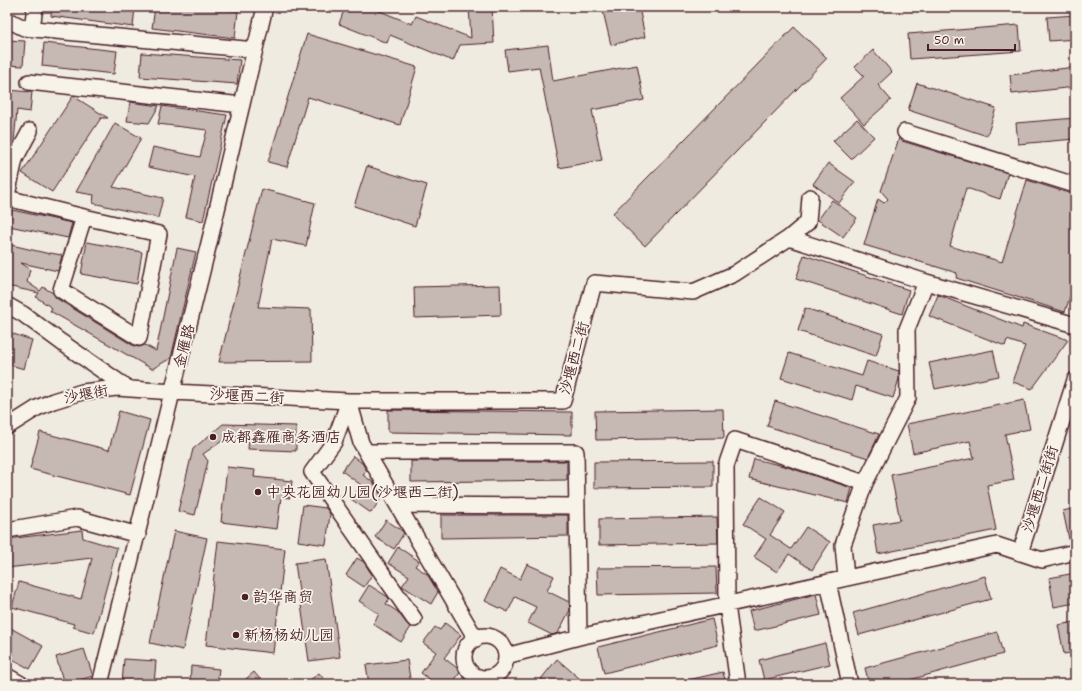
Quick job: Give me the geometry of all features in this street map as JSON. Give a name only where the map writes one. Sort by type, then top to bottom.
[{"type":"street","points":[[32,28],[35,7]]},
{"type":"street","name":"金雁路","points":[[100,684],[173,392],[265,7]]},
{"type":"street","points":[[7,22],[12,22],[24,28],[255,50]]},
{"type":"street","points":[[29,82],[242,105]]},
{"type":"street","points":[[7,194],[11,159],[30,131]]},
{"type":"street","points":[[906,132],[1075,185]]},
{"type":"street","name":"沙堰西二街","points":[[173,392],[349,401],[563,401],[594,283],[693,292],[734,274],[789,238],[808,222],[810,197]]},
{"type":"street","points":[[7,198],[159,234],[138,338],[61,290],[84,217]]},
{"type":"street","points":[[789,238],[926,282],[1075,325]]},
{"type":"street","points":[[846,578],[843,545],[865,483],[908,398],[907,329],[926,282]]},
{"type":"street","points":[[7,305],[23,314],[129,389]]},
{"type":"street","name":"沙堰西二街街","points":[[1020,553],[1072,395],[1075,380]]},
{"type":"street","name":"沙堰街","points":[[7,427],[37,408],[53,401],[82,392],[117,388],[173,392]]},
{"type":"street","points":[[349,401],[361,443],[476,639]]},
{"type":"street","points":[[349,401],[334,442],[312,472],[414,618]]},
{"type":"street","points":[[738,684],[727,605],[726,466],[735,440],[865,483]]},
{"type":"street","points":[[367,452],[576,452],[579,637]]},
{"type":"street","points":[[398,505],[577,506]]},
{"type":"street","points":[[7,530],[77,518],[138,535]]},
{"type":"street","points":[[506,656],[579,637],[997,545],[1042,560],[1075,552]]},
{"type":"street","points":[[828,582],[850,684]]},
{"type":"street","points":[[487,637],[498,641],[505,650],[506,656],[503,668],[489,681],[468,669],[464,658],[467,647],[476,639],[487,637]]},
{"type":"street","points":[[7,676],[21,684]]},
{"type":"building","points":[[52,7],[135,7],[133,27],[51,16]]},
{"type":"building","points":[[155,7],[205,7],[238,11],[235,38],[152,28]]},
{"type":"building","points":[[345,7],[370,7],[412,24],[416,16],[471,38],[469,7],[492,7],[494,43],[460,45],[453,61],[390,35],[387,43],[339,24]]},
{"type":"building","points":[[602,7],[639,7],[645,37],[611,45]]},
{"type":"building","points":[[1075,15],[1075,39],[1049,41],[1047,17]]},
{"type":"building","points":[[1019,25],[1021,51],[910,59],[908,34]]},
{"type":"building","points":[[794,27],[827,58],[645,246],[612,214]]},
{"type":"building","points":[[307,34],[417,67],[400,125],[308,97],[287,167],[268,162]]},
{"type":"building","points":[[7,40],[25,41],[23,66],[7,65]]},
{"type":"building","points":[[44,43],[117,51],[114,74],[42,66]]},
{"type":"building","points":[[548,45],[553,81],[637,65],[644,100],[592,110],[602,160],[559,168],[539,67],[508,71],[505,50]]},
{"type":"building","points":[[873,50],[892,72],[878,85],[891,100],[864,124],[840,98],[864,76],[855,67]]},
{"type":"building","points":[[142,53],[240,60],[237,84],[140,77]]},
{"type":"building","points":[[1075,67],[1075,87],[1012,94],[1010,75]]},
{"type":"building","points":[[917,83],[996,108],[987,136],[908,110]]},
{"type":"building","points":[[7,90],[32,92],[30,112],[17,110],[14,142],[12,146],[7,146]]},
{"type":"building","points":[[73,96],[108,118],[101,118],[52,192],[22,173]]},
{"type":"building","points":[[130,102],[159,106],[149,123],[127,121]]},
{"type":"building","points":[[162,106],[227,115],[203,221],[186,217],[195,177],[148,167],[153,147],[200,157],[207,130],[158,124]]},
{"type":"building","points":[[1075,118],[1075,139],[1018,144],[1016,123]]},
{"type":"building","points":[[857,119],[874,137],[851,159],[833,141]]},
{"type":"building","points":[[115,123],[141,138],[113,187],[163,198],[158,218],[93,203],[94,195],[76,192]]},
{"type":"building","points":[[899,138],[902,141],[1008,173],[1000,199],[966,188],[950,246],[1002,262],[1027,180],[1075,195],[1075,281],[1065,312],[956,278],[957,273],[864,245],[878,199],[884,203],[888,199],[881,191]]},
{"type":"building","points":[[828,163],[855,182],[839,203],[813,184]]},
{"type":"building","points":[[367,166],[427,185],[415,226],[354,206]]},
{"type":"building","points":[[262,189],[315,203],[306,246],[272,239],[258,307],[311,309],[312,361],[219,362]]},
{"type":"building","points":[[832,200],[857,218],[843,237],[818,220]]},
{"type":"building","points":[[12,210],[72,223],[68,238],[9,226]]},
{"type":"building","points":[[87,242],[142,252],[137,284],[81,274]]},
{"type":"building","points":[[7,244],[50,254],[62,255],[58,271],[21,263],[30,269],[27,282],[40,291],[43,287],[53,293],[56,298],[134,346],[139,347],[145,345],[156,351],[177,248],[196,252],[171,358],[152,369],[50,311],[52,308],[36,297],[39,293],[7,286]]},
{"type":"building","points":[[804,255],[909,290],[902,314],[796,279]]},
{"type":"building","points":[[500,285],[501,315],[415,318],[414,287]]},
{"type":"building","points":[[938,295],[1022,328],[1023,324],[1068,340],[1032,389],[1013,382],[1025,346],[1007,340],[1005,346],[929,316]]},
{"type":"building","points":[[805,308],[883,334],[876,356],[798,331]]},
{"type":"building","points":[[7,332],[32,340],[24,369],[7,364]]},
{"type":"building","points":[[993,350],[999,376],[935,389],[929,363]]},
{"type":"building","points":[[789,353],[862,376],[867,361],[899,371],[899,379],[893,398],[856,386],[852,400],[781,378]]},
{"type":"building","points":[[1024,400],[1030,429],[1005,434],[1014,480],[987,485],[996,530],[878,554],[873,525],[900,520],[891,475],[974,458],[970,441],[913,453],[907,424]]},
{"type":"building","points":[[775,401],[879,434],[868,458],[767,426]]},
{"type":"building","points":[[723,409],[724,438],[596,440],[595,411]]},
{"type":"building","points":[[388,410],[572,412],[572,435],[388,432]]},
{"type":"building","points":[[119,411],[150,420],[130,495],[30,469],[40,432],[109,450]]},
{"type":"building","points":[[223,424],[296,426],[296,451],[248,449],[249,437],[228,437],[203,454],[208,461],[195,515],[178,511],[193,449]]},
{"type":"building","points":[[353,456],[362,463],[367,471],[363,475],[374,483],[382,497],[371,513],[351,499],[361,485],[342,471]]},
{"type":"building","points":[[754,459],[784,466],[852,488],[848,503],[749,479]]},
{"type":"building","points":[[411,461],[567,461],[567,480],[411,482]]},
{"type":"building","points":[[713,461],[713,487],[594,488],[594,462]]},
{"type":"building","points":[[227,467],[255,470],[254,477],[292,481],[290,498],[281,497],[277,529],[221,522]]},
{"type":"building","points":[[761,497],[785,512],[770,535],[791,549],[806,527],[830,542],[812,570],[789,554],[777,572],[754,557],[766,539],[743,524]]},
{"type":"building","points":[[303,505],[326,508],[330,514],[326,545],[298,541]]},
{"type":"building","points":[[1075,508],[1075,543],[1070,544],[1063,511]]},
{"type":"building","points":[[441,515],[568,515],[568,536],[441,538]]},
{"type":"building","points":[[717,517],[718,543],[599,545],[599,519]]},
{"type":"building","points":[[386,520],[404,533],[394,549],[375,537]]},
{"type":"building","points":[[82,530],[83,538],[117,548],[94,633],[73,627],[74,624],[12,607],[19,582],[81,599],[92,558],[7,568],[7,539]]},
{"type":"building","points":[[174,531],[207,538],[183,650],[150,643]]},
{"type":"building","name":"韵华商贸","points":[[218,541],[285,549],[273,653],[206,645]]},
{"type":"building","points":[[398,547],[419,561],[415,566],[427,574],[438,592],[431,604],[402,586],[409,576],[388,563]]},
{"type":"building","points":[[357,558],[364,562],[372,575],[364,587],[346,575]]},
{"type":"building","points":[[326,559],[340,657],[309,661],[295,563]]},
{"type":"building","points":[[527,564],[554,576],[547,591],[569,602],[570,610],[558,633],[552,635],[528,623],[536,607],[515,597],[508,612],[485,601],[500,569],[520,579]]},
{"type":"building","points":[[716,567],[717,593],[598,595],[597,568]]},
{"type":"building","points":[[1075,573],[1075,603],[1054,607],[1049,578]]},
{"type":"building","points":[[985,576],[991,599],[859,635],[853,613]]},
{"type":"building","points":[[369,585],[388,597],[389,599],[386,604],[398,612],[411,627],[401,642],[373,624],[379,614],[359,601]]},
{"type":"building","points":[[816,594],[821,615],[754,631],[749,611]]},
{"type":"building","points":[[712,619],[718,645],[604,673],[598,647]]},
{"type":"building","points":[[1075,622],[1075,652],[1064,654],[1058,625]]},
{"type":"building","points":[[445,623],[461,635],[444,658],[461,671],[452,684],[436,684],[421,673],[436,652],[423,643],[435,627],[440,630]]},
{"type":"building","points":[[7,626],[43,646],[30,669],[7,656]]},
{"type":"building","points":[[997,632],[1003,654],[895,684],[869,684],[865,668]]},
{"type":"building","points":[[825,643],[830,664],[764,680],[759,660]]},
{"type":"building","points":[[84,649],[93,676],[74,682],[75,684],[64,684],[56,657]]},
{"type":"building","points":[[124,659],[156,661],[154,684],[122,684]]},
{"type":"building","points":[[557,659],[586,684],[547,684],[541,679]]},
{"type":"building","points":[[407,660],[411,684],[369,684],[366,665]]},
{"type":"building","points":[[191,666],[219,669],[217,684],[190,684]]},
{"type":"building","points":[[254,672],[264,684],[240,684]]},
{"type":"building","points":[[723,672],[726,684],[689,684],[688,680]]},
{"type":"building","points":[[319,673],[328,684],[305,684]]},
{"type":"place","name":"成都鑫雁商务酒店","points":[[213,437]]},
{"type":"place","name":"中央花园幼儿园(沙堰西二街)","points":[[258,492]]},
{"type":"place","name":"韵华商贸","points":[[245,597]]},
{"type":"place","name":"新杨杨幼儿园","points":[[236,635]]}]
